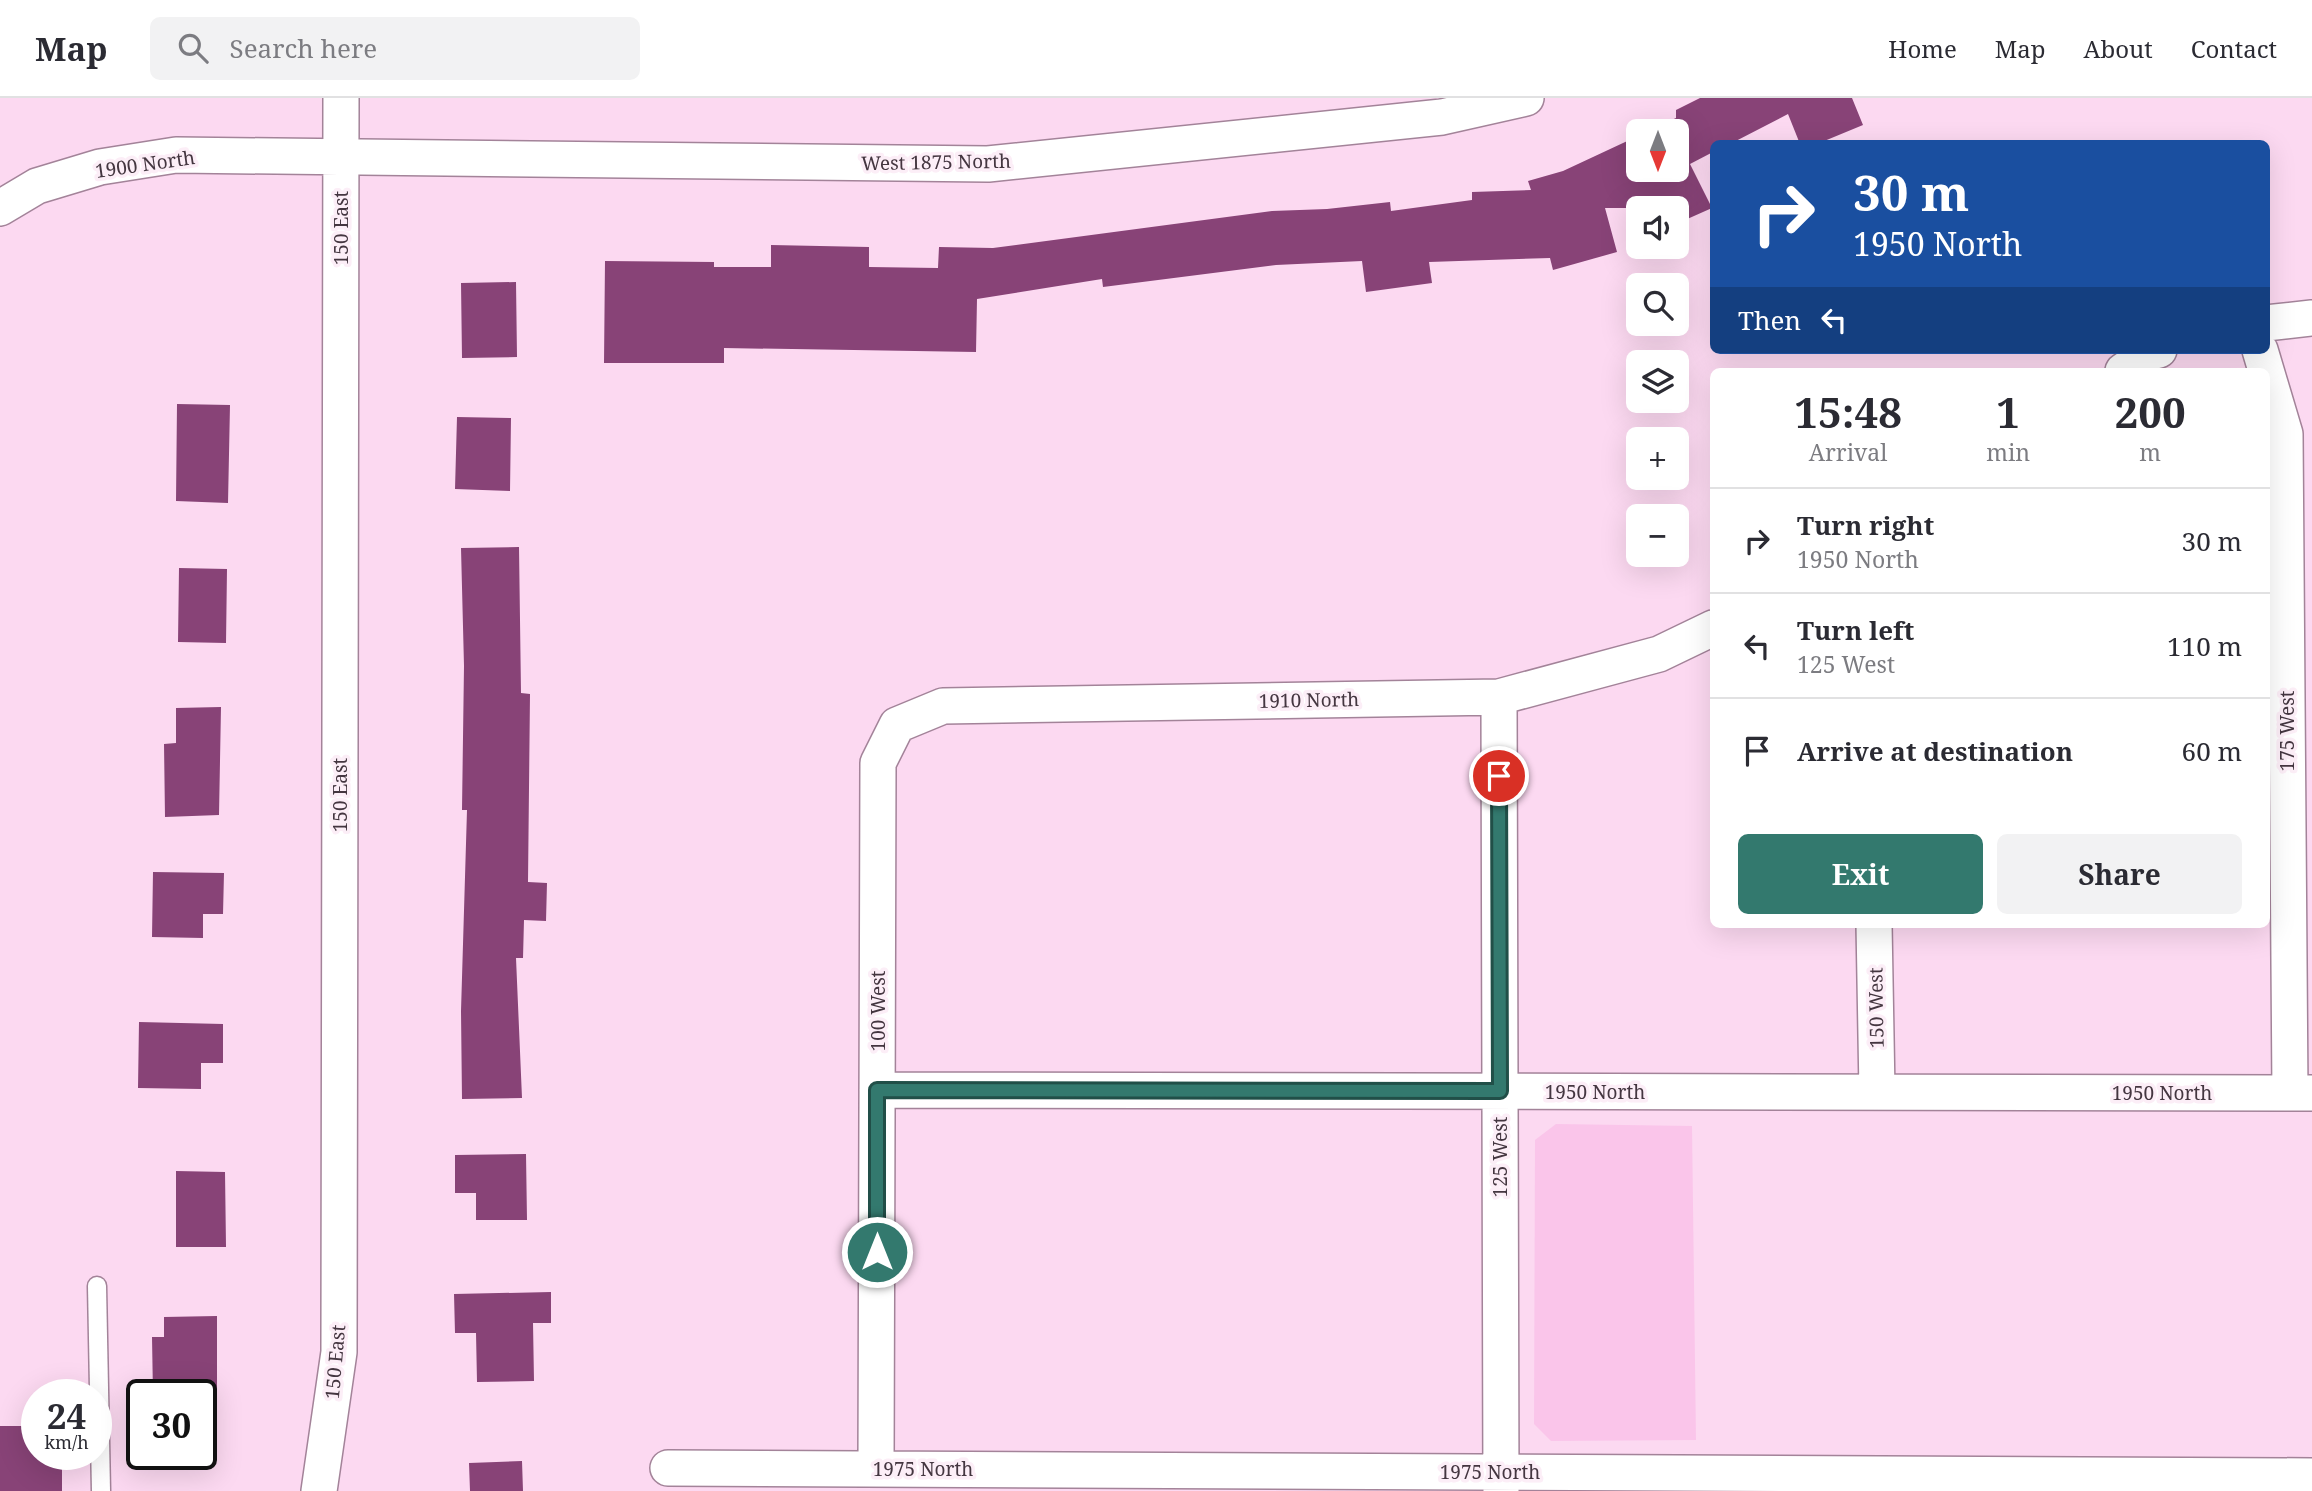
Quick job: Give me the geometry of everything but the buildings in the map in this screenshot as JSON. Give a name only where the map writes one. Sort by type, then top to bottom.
[{"type":"street","name":"150 East","points":[[319,1491],[339,1352],[341,98]]},
{"type":"street","name":"West 1875 North","points":[[341,157],[988,164],[1346,112],[1442,117],[1526,98]]},
{"type":"street","name":"1900 North","points":[[0,208],[37,186],[100,167],[176,155],[341,157]]},
{"type":"street","points":[[2270,323],[2312,318]]},
{"type":"street","points":[[2127,368],[2148,354]]},
{"type":"street","name":"175 West","points":[[2270,384],[2285,434],[2301,1093]]},
{"type":"street","name":"1910 North","points":[[897,725],[943,706],[1499,697],[1659,654],[1710,629]]},
{"type":"street","name":"125 West","points":[[1499,697],[1501,1481]]},
{"type":"street","name":"100 West","points":[[876,1469],[878,763],[897,725]]},
{"type":"street","name":"150 West","points":[[1874,928],[1877,1093]]},
{"type":"street","name":"1950 North","points":[[877,1090],[2301,1093]]},
{"type":"street","name":"1975 North","points":[[668,1468],[876,1469],[1501,1481],[2312,1476]]},
{"type":"lane","points":[[97,1286],[101,1491]]},
{"type":"shaded area","points":[[1556,1124],[1692,1126],[1696,1440],[1551,1441],[1534,1424],[1535,1140]]},
{"type":"route","points":[[877,1252],[877,1090],[1500,1091],[1499,776]]}]
